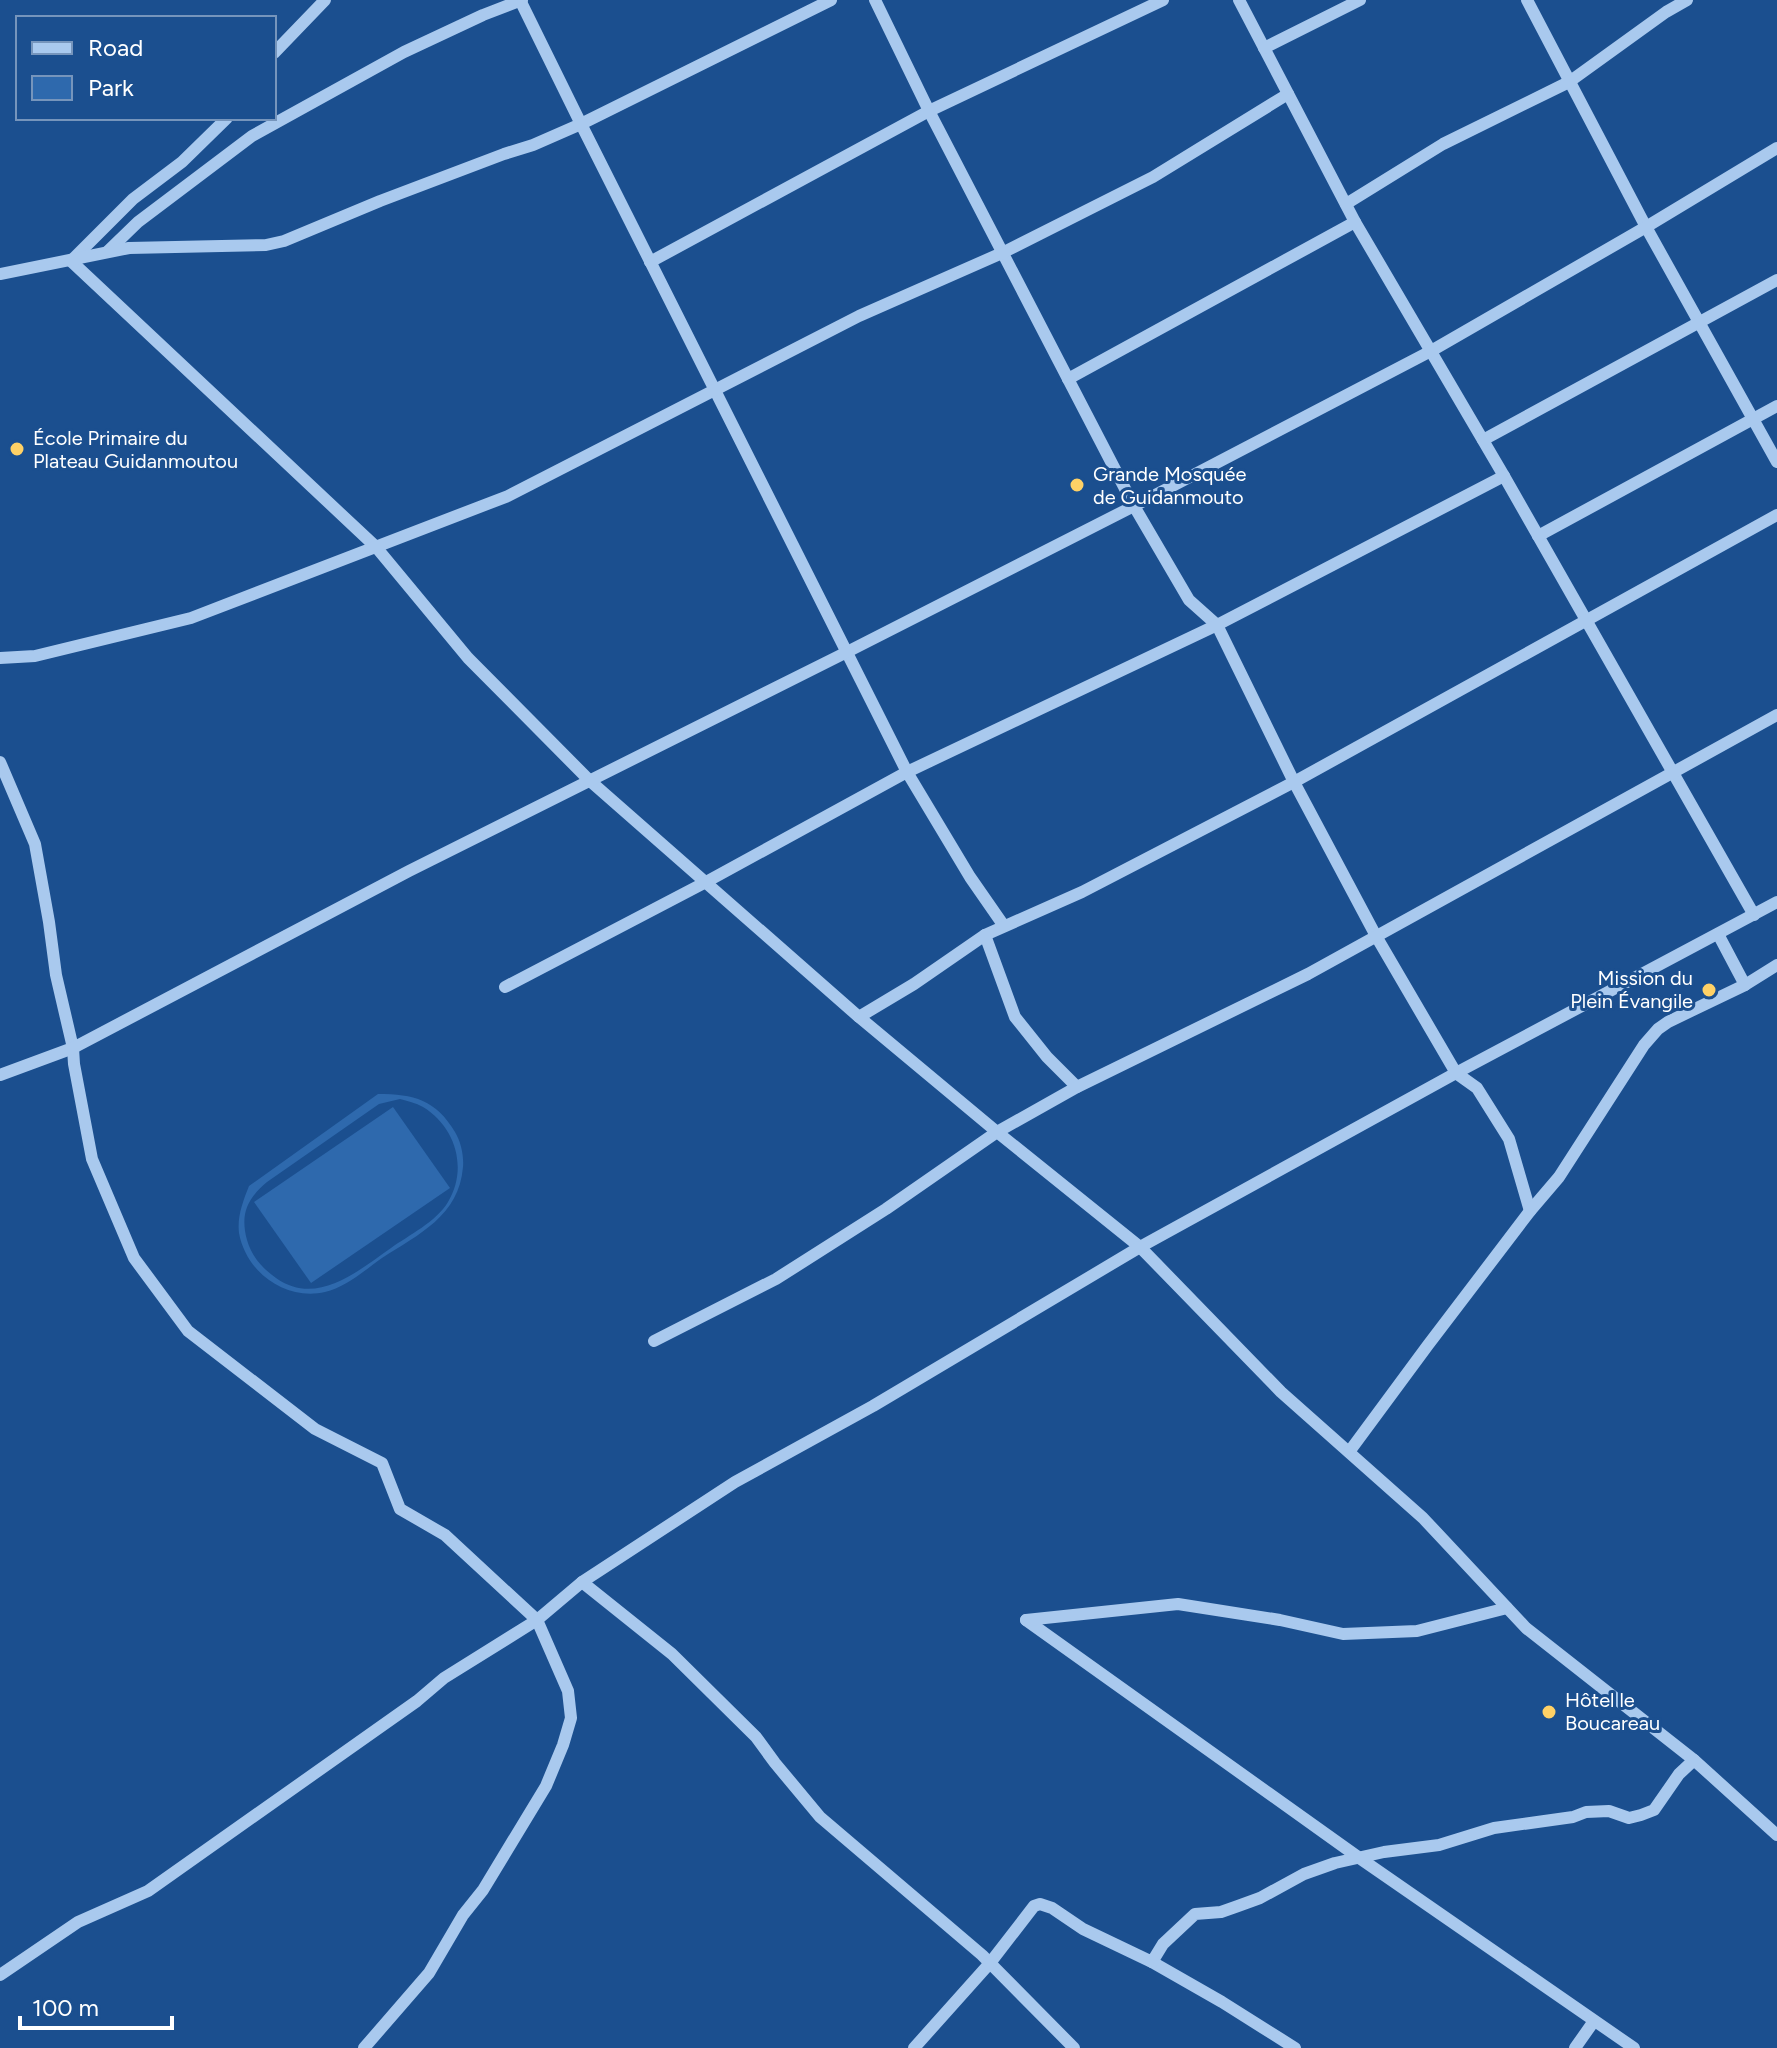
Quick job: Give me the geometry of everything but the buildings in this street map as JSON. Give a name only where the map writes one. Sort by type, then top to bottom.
[{"type":"street","points":[[276,51],[325,0]]},
{"type":"street","points":[[106,252],[138,222],[252,136],[404,52],[521,0],[907,772],[970,877],[1004,926]]},
{"type":"street","points":[[0,274],[106,252],[148,247],[266,245],[284,241],[581,124],[831,0]]},
{"type":"street","points":[[875,0],[929,111],[1134,506],[1189,600],[1217,625],[1294,782],[1376,936],[1456,1073],[1477,1088],[1509,1139],[1530,1211]]},
{"type":"street","points":[[650,262],[929,111],[1163,0]]},
{"type":"street","points":[[1239,0],[1355,222],[1754,915]]},
{"type":"street","points":[[1264,48],[1360,0]]},
{"type":"street","points":[[1527,0],[1646,227],[1777,462]]},
{"type":"street","points":[[1346,204],[1443,144],[1569,82],[1687,0]]},
{"type":"street","points":[[0,658],[35,656],[191,618],[508,496],[859,316],[1002,253],[1153,177],[1288,94]]},
{"type":"street","points":[[71,261],[133,199],[189,156],[225,120]]},
{"type":"street","points":[[0,1075],[73,1048],[409,871],[1134,506],[1431,351],[1777,148]]},
{"type":"street","points":[[1068,379],[1355,222]]},
{"type":"street","points":[[71,261],[376,547],[468,658],[589,780],[859,1017],[1140,1247],[1281,1392],[1423,1518],[1526,1628],[1694,1760],[1777,1835]]},
{"type":"street","points":[[1483,440],[1777,280]]},
{"type":"street","points":[[1538,536],[1777,406]]},
{"type":"street","points":[[505,987],[907,772],[1217,625],[1504,476]]},
{"type":"street","points":[[859,1017],[985,935],[1082,892],[1294,782],[1777,515]]},
{"type":"street","points":[[654,1341],[776,1279],[886,1209],[997,1132],[1077,1087],[1308,974],[1777,715]]},
{"type":"street","points":[[0,762],[35,844],[56,975],[73,1048],[92,1159],[134,1258],[188,1331],[315,1429],[382,1463],[400,1509],[445,1535],[537,1620],[568,1691],[571,1718],[546,1786],[429,1973],[364,2048]]},
{"type":"street","points":[[0,1975],[78,1922],[148,1891],[417,1701],[444,1678],[537,1620],[582,1582],[735,1482],[873,1406],[1140,1247],[1456,1073],[1777,902]]},
{"type":"street","points":[[1718,934],[1745,985]]},
{"type":"street","points":[[985,935],[1015,1017],[1047,1057],[1077,1087]]},
{"type":"street","points":[[1349,1452],[1530,1211],[1559,1177],[1644,1045],[1658,1029],[1745,985],[1777,965]]},
{"type":"street","points":[[582,1582],[672,1654],[756,1737],[820,1817],[990,1963],[1074,2048]]},
{"type":"street","points":[[1507,1608],[1417,1631],[1343,1634],[1280,1620],[1178,1604],[1026,1620],[1358,1857],[1634,2048]]},
{"type":"street","points":[[1152,1962],[1163,1944],[1195,1914],[1221,1912],[1260,1898],[1304,1874],[1358,1857],[1439,1845],[1494,1828],[1573,1817],[1586,1812],[1609,1811],[1629,1818],[1641,1815],[1654,1810],[1679,1774],[1694,1760]]},
{"type":"street","points":[[914,2048],[990,1963],[1031,1910],[1040,1904],[1052,1908],[1083,1929],[1152,1962],[1295,2048]]},
{"type":"street","points":[[1575,2048],[1594,2021]]},
{"type":"green space","points":[[378,1094],[403,1095],[432,1106],[455,1132],[462,1154],[460,1184],[454,1199],[435,1222],[355,1278],[325,1292],[310,1294],[282,1288],[250,1260],[239,1233],[241,1209],[249,1186]],"holes":[[[400,1099],[434,1115],[451,1137],[458,1163],[454,1189],[448,1202],[422,1228],[336,1282],[307,1289],[291,1286],[276,1278],[258,1262],[247,1240],[245,1215],[254,1195],[267,1182],[379,1104]]]},
{"type":"green space","points":[[393,1107],[450,1188],[311,1283],[254,1202]]},
{"type":"place","name":"École Primaire du Plateau Guidanmoutou","points":[[17,449]]},
{"type":"place","name":"Grande Mosquée de Guidanmouto","points":[[1077,485]]},
{"type":"place","name":"Mission du Plein Évangile","points":[[1709,990]]},
{"type":"place","name":"Hôtel le Boucareau","points":[[1549,1712]]}]
